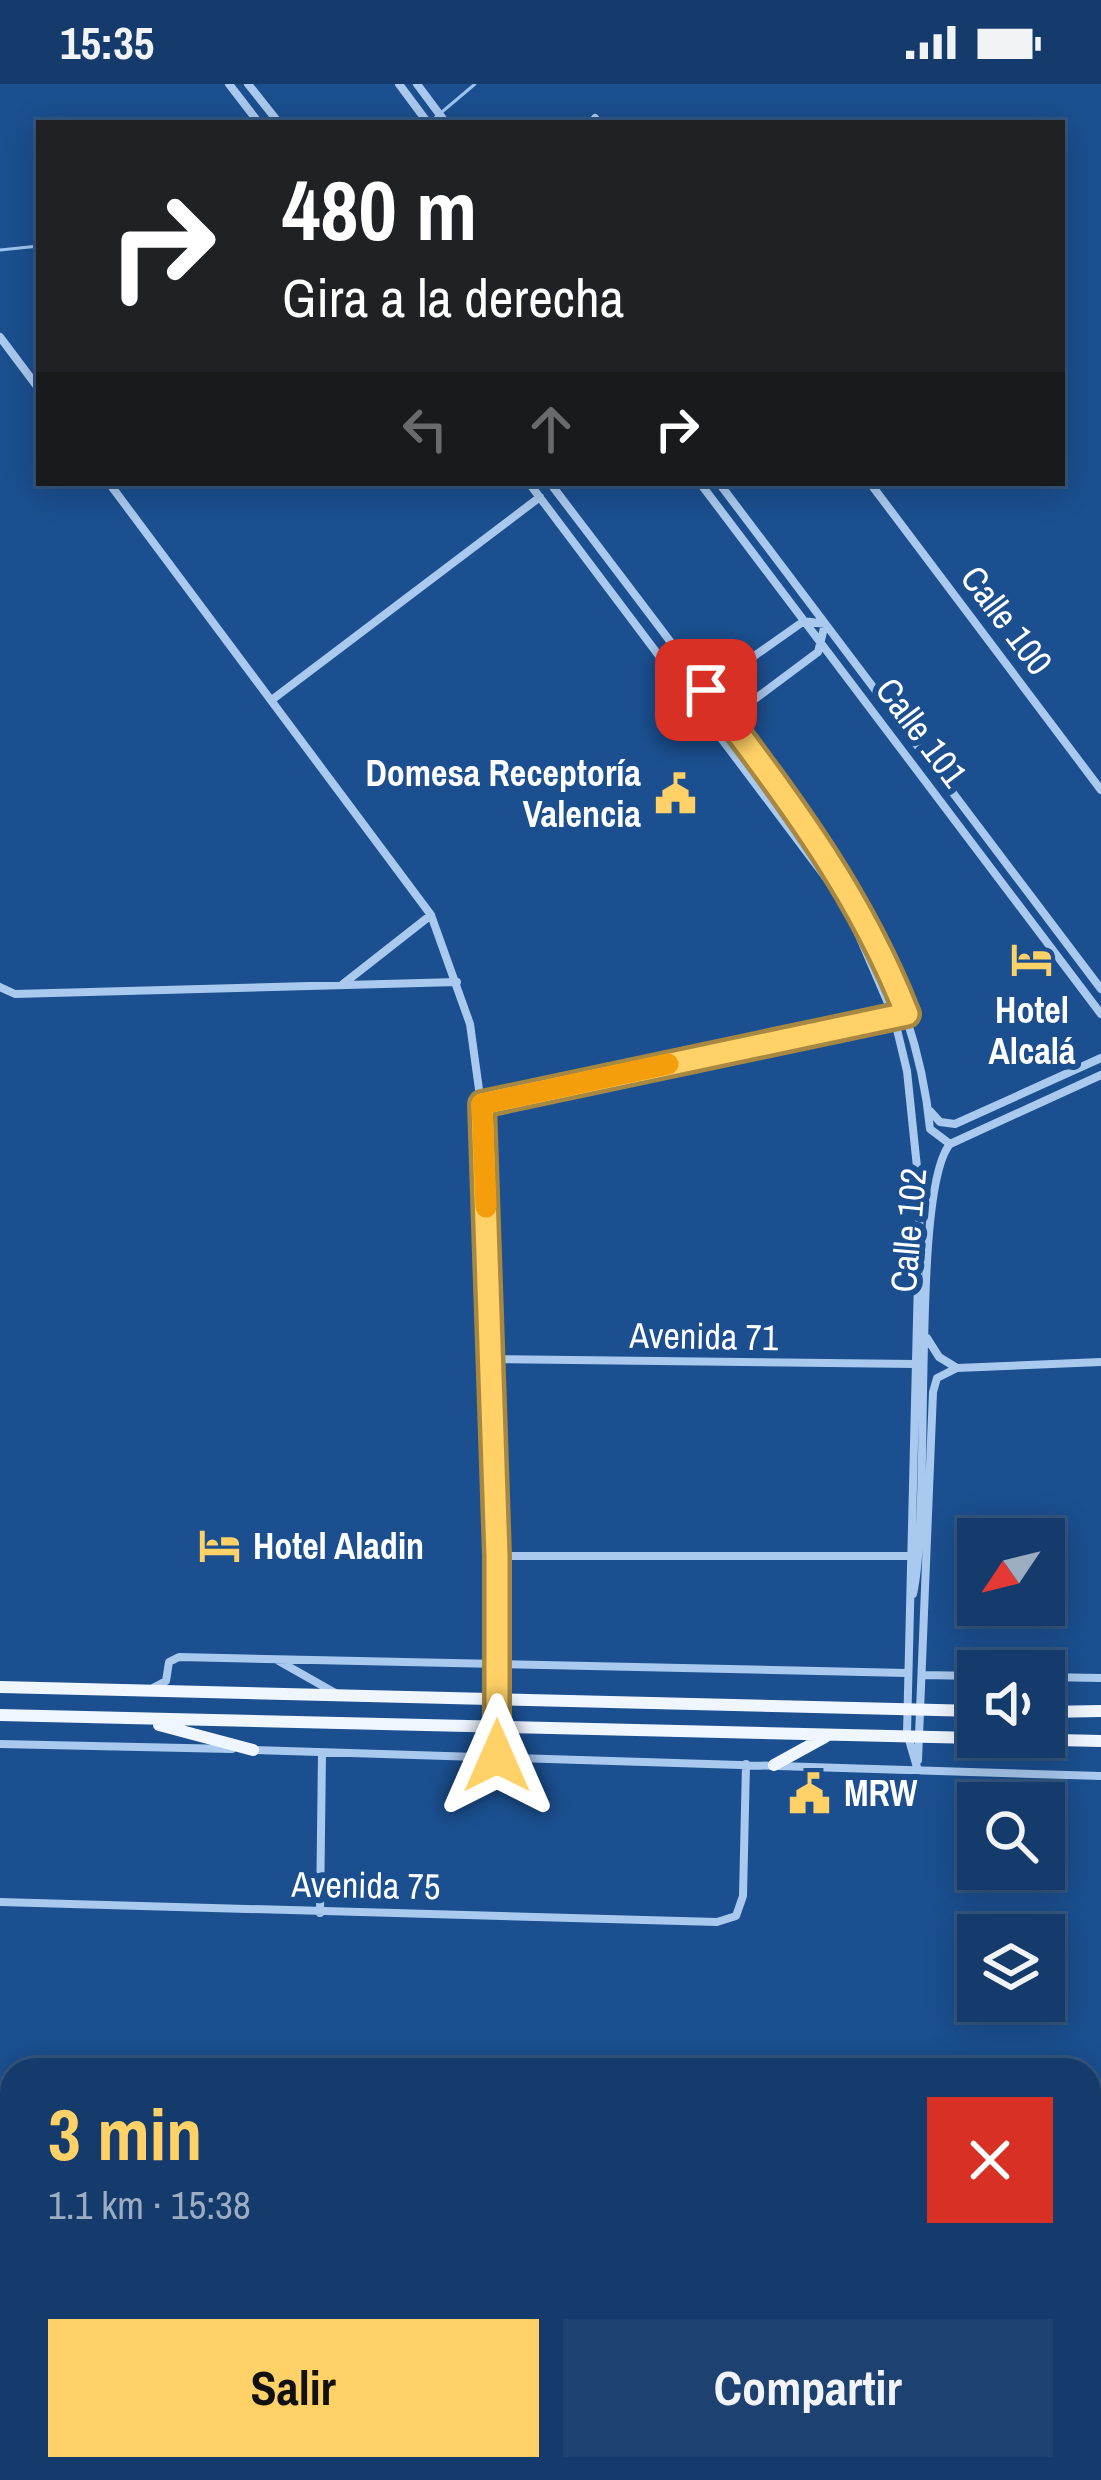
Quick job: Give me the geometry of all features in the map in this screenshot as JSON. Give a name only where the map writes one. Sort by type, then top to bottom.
[{"type":"main road","points":[[0,1687],[957,1710]]},
{"type":"main road","points":[[1065,1712],[1101,1711]]},
{"type":"main road","points":[[0,1715],[1101,1741]]},
{"type":"main road","points":[[141,1720],[254,1750]]},
{"type":"main road","points":[[774,1765],[831,1734]]},
{"type":"street","points":[[229,84],[257,120]]},
{"type":"street","points":[[248,84],[277,120]]},
{"type":"street","points":[[399,84],[426,120]]},
{"type":"street","points":[[417,84],[444,120]]},
{"type":"street","points":[[0,337],[36,385]]},
{"type":"street","points":[[111,486],[430,915],[458,982],[470,1024],[482,1104],[497,1556],[497,1756]]},
{"type":"street","name":"Calle 102","points":[[531,486],[844,903],[894,1017],[908,1071],[920,1196],[909,1556],[908,1672],[914,1734]]},
{"type":"street","name":"Calle 102","points":[[552,486],[832,860],[880,943],[907,1014],[930,1130],[950,1144],[937,1175],[917,1576],[910,1605]]},
{"type":"street","name":"Calle 101","points":[[702,486],[1101,1014]]},
{"type":"street","name":"Calle 101","points":[[721,486],[1101,989]]},
{"type":"street","name":"Calle 100","points":[[872,486],[1101,790]]},
{"type":"street","points":[[273,699],[540,497]]},
{"type":"street","points":[[804,621],[825,624],[823,646],[728,719],[705,715],[706,690],[804,621]]},
{"type":"street","points":[[935,795],[947,785]]},
{"type":"street","points":[[343,984],[430,915]]},
{"type":"street","points":[[1076,981],[1088,972]]},
{"type":"street","points":[[0,987],[15,994],[458,982]]},
{"type":"street","points":[[482,1104],[907,1014]]},
{"type":"street","points":[[928,1109],[940,1122],[955,1124],[1101,1058]]},
{"type":"street","points":[[950,1144],[1101,1075]]},
{"type":"street","points":[[1056,1096],[1061,1076]]},
{"type":"street","points":[[927,1336],[939,1357],[957,1368],[1101,1362]]},
{"type":"street","name":"Avenida 71","points":[[492,1359],[915,1364]]},
{"type":"street","name":"Calle 102","points":[[914,1734],[923,1676],[933,1392],[937,1378],[957,1368]]},
{"type":"street","points":[[497,1556],[909,1556]]},
{"type":"street","points":[[146,1691],[166,1681],[174,1658],[908,1672]]},
{"type":"street","points":[[276,1660],[340,1696]]},
{"type":"street","points":[[923,1676],[957,1676]]},
{"type":"street","points":[[1065,1677],[1101,1678]]},
{"type":"street","points":[[914,1734],[916,1767]]},
{"type":"street","points":[[914,1734],[916,1767]]},
{"type":"street","points":[[0,1744],[916,1767],[1101,1776]]},
{"type":"street","points":[[320,1912],[322,1753]]},
{"type":"street","name":"Avenida 75","points":[[0,1902],[731,1919],[743,1895],[746,1764]]},
{"type":"waterway","points":[[432,120],[475,84]]},
{"type":"waterway","points":[[0,250],[36,246]]},
{"type":"slow traffic","points":[[486,1207],[482,1104],[668,1064]]},
{"type":"place","name":"Domesa Receptoría Valencia","points":[[675,794]]},
{"type":"place","name":"Hotel Alcalá","points":[[1032,960]]},
{"type":"place","name":"Hotel Aladin","points":[[219,1546]]},
{"type":"place","name":"MRW","points":[[810,1793]]},
{"type":"route","points":[[497,1756],[497,1556],[482,1104],[907,1014],[880,943],[832,860],[706,690]]}]
